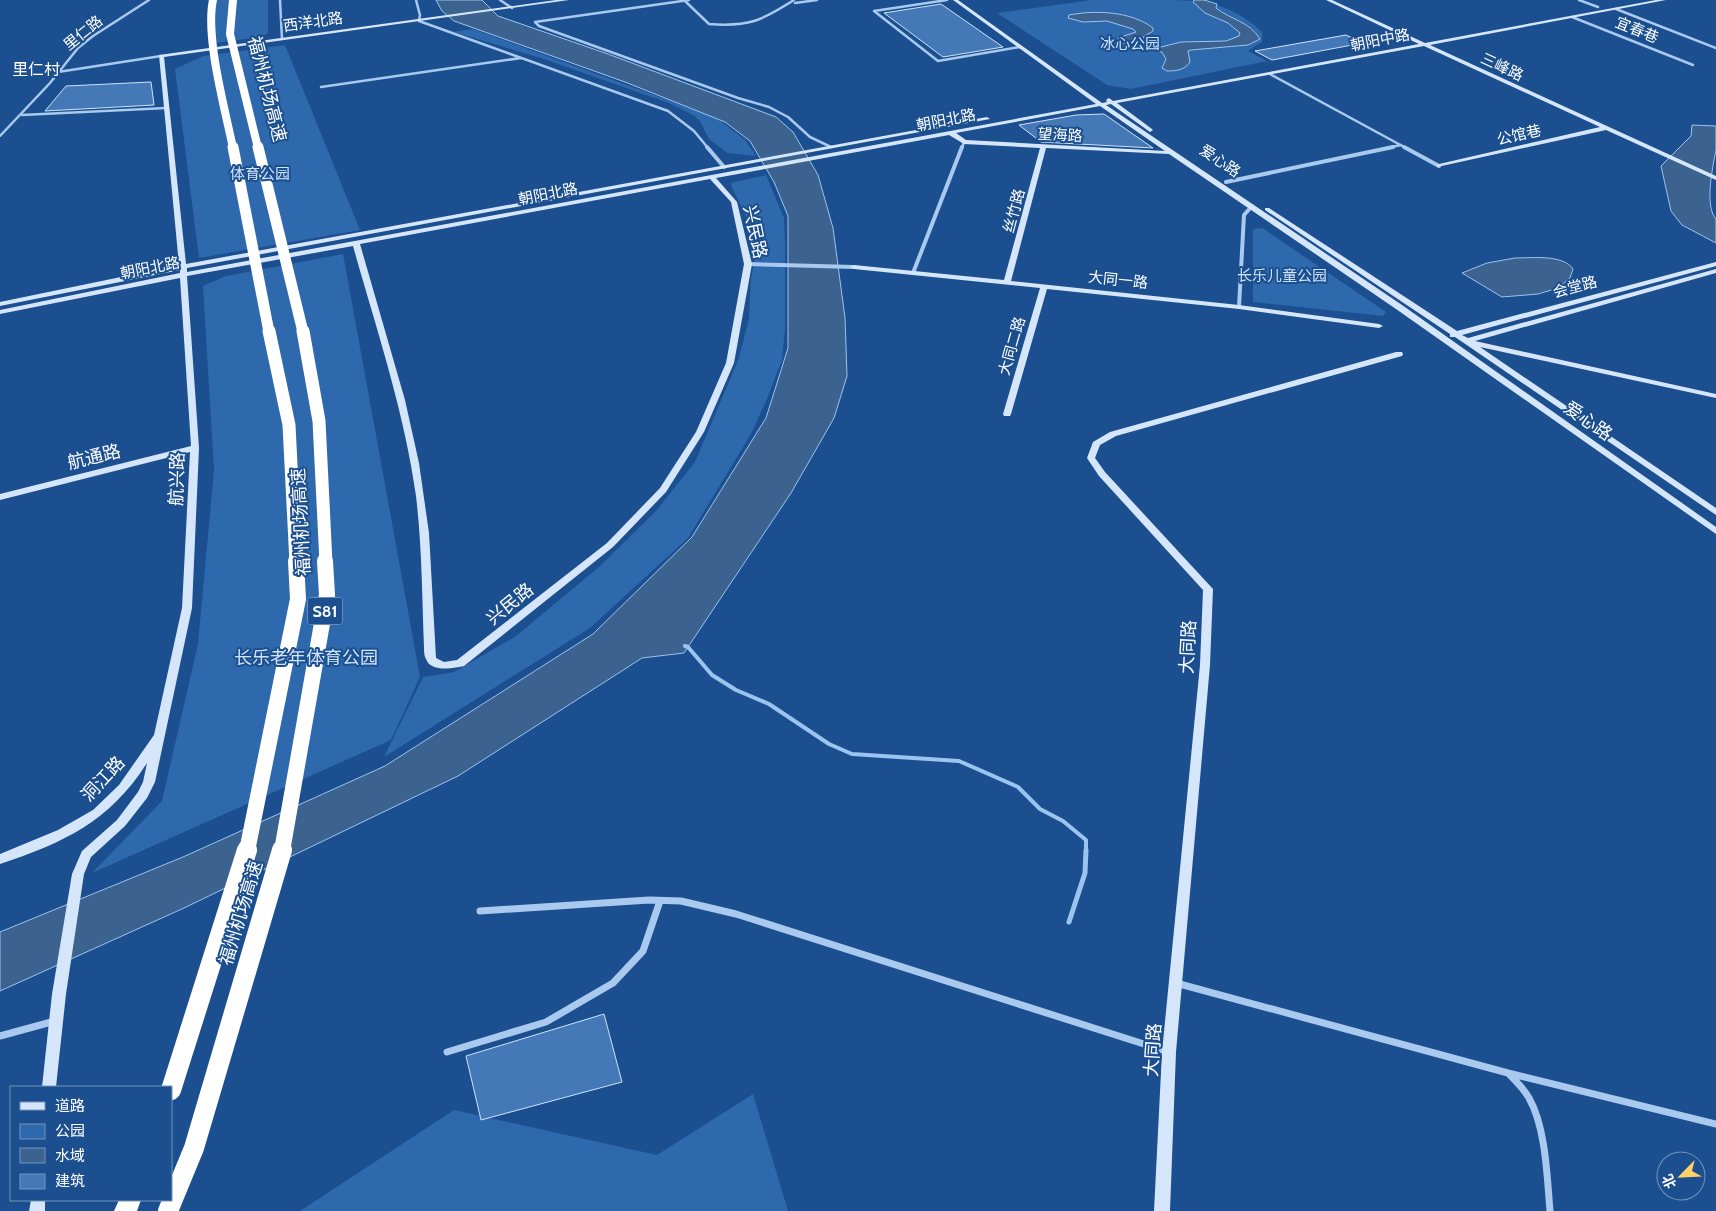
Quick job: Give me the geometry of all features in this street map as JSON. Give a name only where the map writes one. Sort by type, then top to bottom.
[{"type":"highway","name":"福州机场高速","points":[[172,1087],[245,860],[298,599],[289,425],[267,324],[213,44],[210,13],[212,0]]},
{"type":"highway","name":"福州机场高速","points":[[168,1211],[194,1148],[281,856],[327,595],[319,421],[300,317],[230,34],[233,0]]},
{"type":"main road","points":[[512,8],[567,0]]},
{"type":"main road","name":"爱心路","points":[[955,0],[1020,47],[1456,334],[1716,512]]},
{"type":"main road","name":"爱心路","points":[[962,0],[1103,101],[1170,152],[1252,206],[1716,531]]},
{"type":"main road","name":"三峰路","points":[[1328,0],[1716,178]]},
{"type":"main road","name":"朝阳中路","points":[[1103,101],[1234,74],[1637,0]]},
{"type":"main road","name":"朝阳中路","points":[[1103,101],[1243,79],[1664,0]]},
{"type":"main road","points":[[1598,7],[1607,11]]},
{"type":"main road","name":"西洋北路","points":[[161,56],[512,8]]},
{"type":"main road","name":"航兴路","points":[[49,1086],[59,994],[78,874],[86,854],[121,823],[143,795],[153,770],[160,729],[187,608],[195,448],[183,271],[161,56]]},
{"type":"main road","points":[[1234,74],[1243,79]]},
{"type":"main road","name":"朝阳北路","points":[[0,312],[183,271],[356,244],[951,133],[1103,101]]},
{"type":"main road","name":"朝阳北路","points":[[0,304],[183,271],[724,167],[1103,101]]},
{"type":"main road","name":"公馆巷","points":[[1439,166],[1605,128]]},
{"type":"main road","points":[[951,133],[964,142]]},
{"type":"main road","name":"望海路","points":[[964,142],[1170,152]]},
{"type":"main road","name":"丝竹路","points":[[1007,282],[1044,146]]},
{"type":"main road","name":"兴民路","points":[[356,244],[402,406],[420,494],[426,555],[431,660],[443,666],[460,663],[479,650],[610,545],[663,490],[700,432],[730,363],[748,264],[734,202],[712,177]]},
{"type":"main road","name":"会堂路","points":[[1442,338],[1716,264]]},
{"type":"main road","name":"大同一路","points":[[854,267],[1239,307],[1379,326]]},
{"type":"main road","name":"会堂路","points":[[1452,345],[1716,271]]},
{"type":"main road","name":"大同二路","points":[[1007,414],[1044,286]]},
{"type":"main road","name":"爱心路","points":[[1442,338],[1466,341],[1716,396]]},
{"type":"main road","name":"大同路","points":[[1162,1211],[1169,1052],[1205,665],[1208,589],[1102,474],[1091,458],[1096,444],[1113,434],[1399,354]]},
{"type":"main road","name":"航通路","points":[[0,497],[195,448]]},
{"type":"main road","name":"洞江路","points":[[0,859],[65,832],[99,812],[129,781],[142,763],[160,729]]},
{"type":"street","name":"里仁路","points":[[0,136],[22,115],[78,48],[148,0]]},
{"type":"street","points":[[280,0],[282,39]]},
{"type":"street","points":[[416,0],[420,15],[419,21],[668,111],[694,130],[724,167]]},
{"type":"street","points":[[500,0],[512,8]]},
{"type":"street","points":[[684,0],[709,24],[737,26],[758,23],[795,2],[817,0]]},
{"type":"street","points":[[689,0],[535,22],[539,26],[738,98],[769,107],[788,118],[810,137],[831,148]]},
{"type":"street","points":[[947,0],[874,11],[938,61],[1020,47]]},
{"type":"street","points":[[1579,0],[1598,7]]},
{"type":"street","points":[[1616,9],[1716,48]]},
{"type":"street","name":"宜春巷","points":[[1572,17],[1693,65]]},
{"type":"street","points":[[57,72],[161,56]]},
{"type":"street","points":[[321,87],[523,58]]},
{"type":"street","points":[[1270,74],[1439,166]]},
{"type":"street","points":[[22,115],[166,108]]},
{"type":"street","points":[[913,272],[964,142]]},
{"type":"street","points":[[1226,182],[1401,145]]},
{"type":"street","points":[[1239,307],[1244,215],[1252,206]]},
{"type":"street","points":[[748,264],[854,267]]},
{"type":"street","points":[[447,1052],[546,1022],[613,983],[643,951],[660,900]]},
{"type":"street","points":[[480,912],[660,900],[681,901],[736,914],[1169,1052]]},
{"type":"street","points":[[1175,983],[1508,1073],[1716,1124]]},
{"type":"street","points":[[0,1036],[56,1021]]},
{"type":"street","points":[[1508,1073],[1521,1086],[1532,1103],[1542,1148],[1550,1211]]},
{"type":"green space","points":[[217,0],[268,0],[268,33],[262,37],[214,43],[214,15]]},
{"type":"green space","name":"冰心公园","points":[[1092,0],[1185,0],[1212,4],[1224,8],[1249,21],[1262,32],[1262,42],[1248,51],[1267,61],[1131,89],[1107,85],[997,13]]},
{"type":"green space","points":[[473,29],[717,118],[745,140],[756,156],[727,153],[709,139],[700,121],[693,115],[669,103],[544,59],[454,32]]},
{"type":"green space","name":"体育公园","points":[[285,45],[360,230],[199,258],[175,69],[203,56]]},
{"type":"green space","points":[[766,175],[784,218],[785,329],[782,360],[751,434],[688,538],[590,628],[384,757],[423,677],[454,672],[516,636],[600,566],[656,511],[695,462],[739,358],[749,318],[751,278],[755,258],[750,225],[730,183]]},
{"type":"green space","name":"长乐儿童公园","points":[[1263,228],[1386,312],[1383,316],[1253,302],[1253,229]]},
{"type":"green space","name":"长乐老年体育公园","points":[[343,254],[420,677],[391,740],[92,873],[162,801],[198,644],[214,470],[203,286],[226,276]]},
{"type":"green space","points":[[753,1094],[788,1211],[300,1211],[454,1110],[657,1155]]},
{"type":"water","points":[[436,0],[482,0],[498,16],[608,54],[776,117],[793,132],[818,175],[833,228],[845,318],[847,376],[834,418],[791,493],[684,653],[642,658],[458,776],[184,908],[0,991],[0,932],[183,857],[385,766],[593,634],[692,537],[766,418],[788,348],[788,216],[774,182],[750,141],[725,122],[625,82],[454,21],[442,11]]},
{"type":"water","points":[[1194,0],[1204,0],[1217,4],[1216,8],[1251,28],[1260,39],[1248,45],[1188,51],[1190,62],[1186,67],[1180,70],[1167,71],[1162,68],[1166,59],[1162,52],[1120,42],[1118,38],[1136,32],[1133,29],[1107,21],[1083,22],[1068,18],[1069,15],[1079,13],[1101,12],[1134,18],[1153,28],[1153,31],[1143,37],[1142,42],[1161,47],[1181,42],[1226,41],[1239,36],[1240,33],[1228,23],[1205,13],[1193,2]]},
{"type":"water","points":[[1692,125],[1716,126],[1716,150],[1710,195],[1712,213],[1716,219],[1716,243],[1682,225],[1671,211],[1661,166],[1691,136]]},
{"type":"water","points":[[1515,258],[1554,259],[1568,264],[1573,269],[1570,278],[1558,288],[1538,294],[1502,297],[1462,273],[1487,263]]},
{"type":"building","points":[[941,4],[1003,47],[943,57],[884,13]]},
{"type":"building","points":[[1346,35],[1363,43],[1272,60],[1255,51]]},
{"type":"building","points":[[151,82],[154,105],[45,111],[66,86]]},
{"type":"building","points":[[1104,114],[1153,148],[1041,142],[1019,125],[1076,115]]},
{"type":"building","points":[[604,1014],[622,1082],[481,1120],[466,1056]]},
{"type":"waterway","points":[[685,646],[688,647],[712,675],[736,690],[769,704],[829,744],[852,754],[959,761],[1018,787],[1040,809],[1063,821],[1086,840],[1086,850]]},
{"type":"waterway","points":[[1069,922],[1085,873],[1086,850]]},
{"type":"district","name":"里仁村","points":[[36,69]]}]
